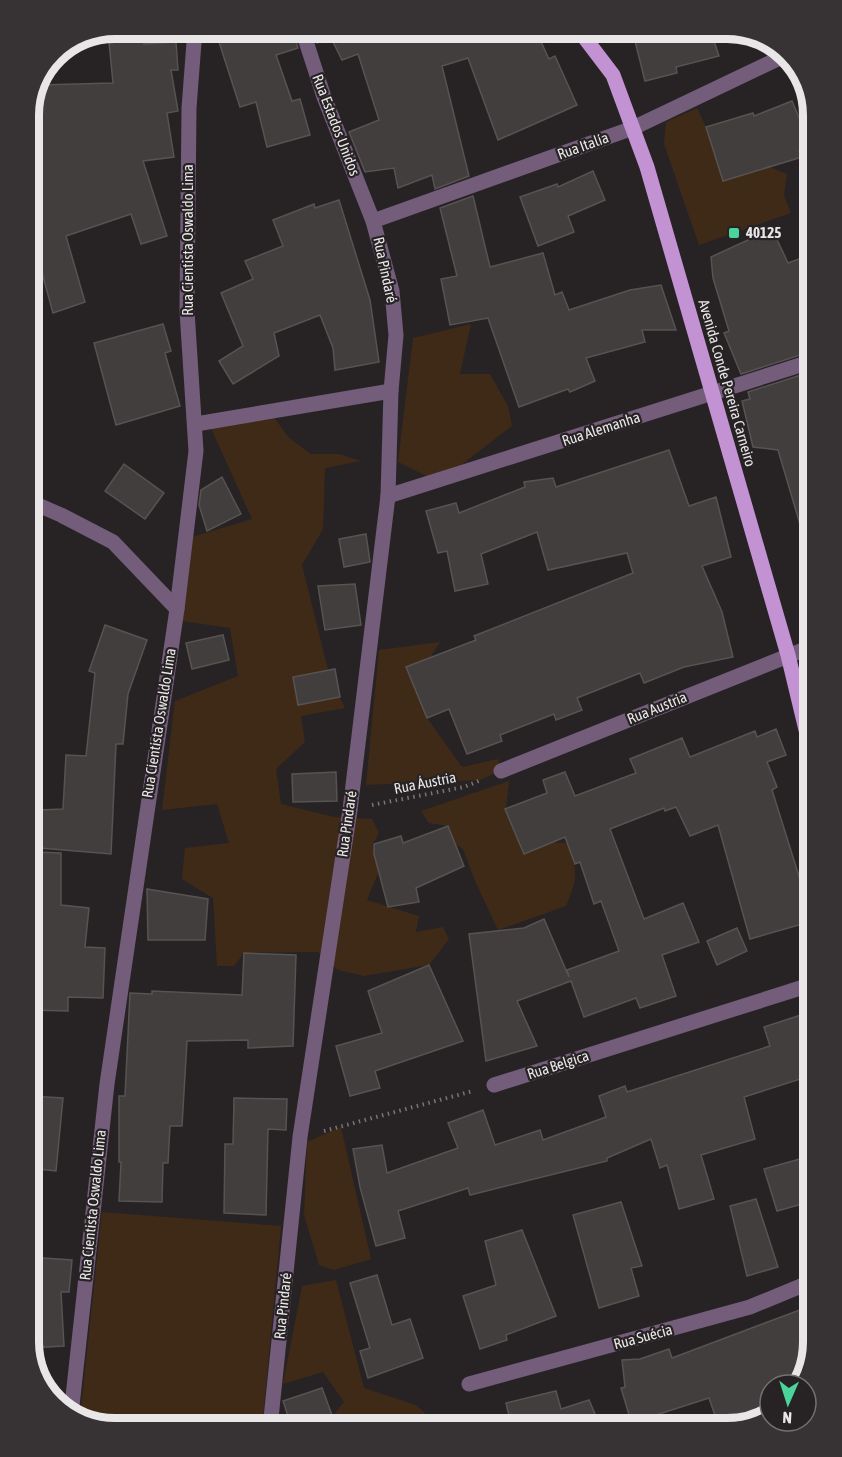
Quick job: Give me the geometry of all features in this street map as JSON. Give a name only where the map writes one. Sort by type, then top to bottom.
[{"type":"main road","name":"Avenida Conde Pereira Carneiro","points":[[586,39],[614,75],[663,220],[711,394],[788,655],[803,717]]},
{"type":"street","name":"Rua Cientista Oswaldo Lima","points":[[72,1404],[110,1060],[177,609],[196,452],[188,311],[189,108],[194,39]]},
{"type":"street","name":"Rua Estados Unidos","points":[[306,39],[324,97],[373,221]]},
{"type":"street","name":"Rua Italía","points":[[373,221],[633,128],[778,59]]},
{"type":"street","name":"Rua Pindaré","points":[[271,1418],[300,1137],[350,810],[388,496],[391,392],[396,335],[392,291],[373,221]]},
{"type":"street","name":"Rua Alemanha","points":[[388,496],[803,364]]},
{"type":"street","points":[[196,424],[391,392]]},
{"type":"street","points":[[39,505],[113,542],[177,609]]},
{"type":"street","name":"Rua Austria","points":[[501,771],[803,650]]},
{"type":"street","name":"Rua Belgica","points":[[494,1086],[803,987]]},
{"type":"street","name":"Rua Suécia","points":[[469,1384],[750,1307],[803,1285]]},
{"type":"path","name":"Rua Áustria","points":[[350,810],[464,787],[501,771]]},
{"type":"path","points":[[300,1137],[494,1086]]},
{"type":"shaded area","points":[[697,108],[706,127],[723,181],[770,167],[787,174],[784,195],[791,213],[699,245],[664,144],[666,122]]},
{"type":"shaded area","points":[[471,324],[460,374],[490,374],[508,406],[512,426],[439,482],[398,462],[413,338]]},
{"type":"shaded area","points":[[271,413],[288,437],[311,454],[339,454],[361,461],[325,468],[323,529],[302,565],[330,678],[345,708],[301,716],[305,742],[276,769],[281,804],[334,817],[372,819],[379,833],[372,845],[379,871],[367,900],[419,916],[416,932],[443,927],[449,939],[429,965],[364,976],[338,970],[318,952],[244,953],[234,966],[217,966],[213,898],[182,879],[185,848],[229,843],[217,804],[162,810],[175,701],[238,676],[230,628],[182,621],[192,537],[252,519],[210,426]]},
{"type":"shaded area","points":[[440,642],[429,659],[407,668],[427,718],[462,767],[498,759],[501,771],[480,780],[366,785],[379,650]]},
{"type":"shaded area","points":[[509,781],[506,809],[523,854],[552,842],[567,843],[575,874],[573,888],[566,906],[498,930],[463,849],[455,844],[448,826],[429,823],[421,811]]},
{"type":"shaded area","points":[[341,1127],[371,1259],[334,1270],[319,1265],[304,1215],[307,1142]]},
{"type":"shaded area","points":[[102,1212],[281,1226],[263,1418],[110,1418],[100,1417],[81,1409]]},
{"type":"shaded area","points":[[336,1280],[364,1388],[416,1405],[430,1418],[331,1418],[344,1402],[323,1372],[283,1384],[302,1286]]},
{"type":"building","points":[[109,39],[144,39],[144,44],[176,42],[178,70],[171,70],[178,111],[167,113],[174,157],[143,161],[167,236],[141,244],[131,214],[66,236],[85,302],[53,313],[39,262],[39,110],[42,96],[46,85],[113,83]]},
{"type":"building","points":[[218,39],[295,39],[298,48],[276,55],[292,101],[300,99],[310,135],[267,147],[256,102],[240,107]]},
{"type":"building","points":[[316,39],[328,39],[317,43]]},
{"type":"building","points":[[332,39],[540,39],[549,59],[555,56],[577,105],[498,140],[468,58],[442,66],[469,176],[435,189],[432,175],[398,188],[394,168],[365,172],[349,132],[379,120],[358,54],[342,60]]},
{"type":"building","points":[[634,39],[713,39],[719,56],[676,67],[677,73],[645,81]]},
{"type":"building","points":[[792,101],[803,127],[803,149],[799,151],[802,157],[723,181],[706,127],[753,113],[754,116]]},
{"type":"building","points":[[593,171],[605,200],[568,216],[574,232],[538,246],[520,197],[557,184],[558,187]]},
{"type":"building","points":[[473,196],[490,267],[543,253],[555,295],[562,292],[569,310],[630,290],[661,285],[676,330],[642,330],[645,342],[586,358],[595,381],[570,392],[568,389],[519,407],[488,318],[450,325],[441,279],[457,276],[440,208]]},
{"type":"building","points":[[339,200],[370,300],[379,362],[335,370],[333,348],[320,315],[274,333],[279,356],[233,384],[219,361],[243,346],[221,293],[253,279],[245,261],[283,246],[273,220],[314,204],[315,208]]},
{"type":"building","points":[[772,229],[788,263],[803,258],[803,354],[741,374],[724,333],[729,331],[713,278],[711,257]]},
{"type":"building","points":[[163,324],[171,351],[165,353],[180,406],[116,425],[94,343]]},
{"type":"building","points":[[803,374],[803,534],[778,450],[753,447],[742,401],[750,399],[748,392]]},
{"type":"building","points":[[669,450],[689,506],[716,497],[731,557],[702,566],[722,612],[733,657],[684,667],[644,683],[640,673],[577,698],[582,710],[556,720],[554,714],[500,735],[502,741],[467,754],[449,709],[427,718],[406,667],[476,640],[474,636],[633,573],[627,553],[548,570],[537,532],[481,554],[488,584],[455,591],[447,551],[438,553],[426,511],[456,503],[459,513],[525,487],[524,482],[553,478],[556,487]]},
{"type":"building","points":[[124,464],[164,493],[145,519],[105,491]]},
{"type":"building","points":[[222,477],[241,514],[207,531],[199,505],[201,490]]},
{"type":"building","points":[[366,534],[370,562],[344,567],[339,539]]},
{"type":"building","points":[[355,584],[361,625],[325,630],[318,586]]},
{"type":"building","points":[[105,625],[147,640],[128,694],[123,744],[116,744],[111,854],[40,848],[40,810],[63,809],[66,755],[86,756],[95,673],[89,671]]},
{"type":"building","points":[[223,635],[229,660],[192,669],[186,643]]},
{"type":"building","points":[[335,669],[340,697],[298,705],[293,677]]},
{"type":"building","points":[[776,729],[786,755],[767,762],[777,787],[772,790],[803,889],[803,924],[750,939],[718,825],[690,836],[676,807],[665,811],[664,808],[610,829],[644,919],[683,903],[699,942],[662,955],[676,996],[640,1008],[636,998],[584,1017],[571,981],[517,1001],[537,1046],[486,1061],[469,934],[524,928],[544,919],[569,977],[567,970],[619,951],[601,901],[594,904],[580,862],[575,864],[565,837],[524,854],[505,809],[547,793],[543,780],[565,772],[575,796],[636,773],[630,759],[682,738],[690,757],[755,731],[757,737]]},
{"type":"building","points":[[336,772],[337,801],[293,802],[292,774]]},
{"type":"building","points":[[448,826],[464,866],[416,888],[419,902],[388,907],[374,854],[374,844],[401,836],[403,843]]},
{"type":"building","points":[[39,852],[61,853],[61,905],[89,908],[85,947],[105,948],[103,998],[68,997],[68,1011],[39,1010]]},
{"type":"building","points":[[147,889],[208,899],[205,940],[148,940]]},
{"type":"building","points":[[737,928],[747,951],[717,965],[707,941]]},
{"type":"building","points":[[244,953],[296,955],[293,1046],[248,1048],[248,1040],[187,1041],[182,1126],[170,1126],[168,1163],[163,1163],[162,1202],[119,1201],[121,1162],[119,1162],[119,1096],[125,1096],[130,993],[152,994],[152,991],[242,995]]},
{"type":"building","points":[[429,965],[463,1041],[375,1071],[380,1088],[350,1096],[336,1046],[382,1033],[368,991]]},
{"type":"building","points":[[803,1014],[803,1078],[744,1097],[755,1139],[701,1155],[714,1199],[679,1209],[667,1165],[660,1168],[651,1139],[607,1158],[607,1161],[470,1195],[468,1188],[398,1211],[405,1238],[376,1246],[360,1187],[353,1149],[382,1145],[387,1173],[458,1148],[448,1123],[483,1110],[495,1145],[540,1130],[543,1140],[606,1117],[599,1096],[625,1086],[627,1092],[770,1046],[764,1027]]},
{"type":"building","points":[[39,1097],[63,1098],[56,1171],[39,1169]]},
{"type":"building","points":[[234,1098],[287,1099],[286,1130],[268,1129],[266,1215],[224,1213],[225,1144],[233,1144]]},
{"type":"building","points":[[800,1159],[803,1169],[803,1204],[777,1211],[764,1169]]},
{"type":"building","points":[[756,1199],[778,1267],[747,1276],[730,1206]]},
{"type":"building","points":[[621,1202],[642,1266],[631,1268],[639,1296],[599,1308],[573,1215]]},
{"type":"building","points":[[522,1230],[556,1316],[506,1335],[507,1340],[480,1349],[463,1296],[496,1285],[485,1241]]},
{"type":"building","points":[[39,1258],[72,1260],[69,1292],[61,1292],[64,1346],[40,1347]]},
{"type":"building","points":[[377,1275],[392,1325],[410,1319],[423,1358],[368,1378],[360,1351],[370,1348],[350,1283]]},
{"type":"building","points":[[803,1309],[802,1352],[796,1373],[758,1373],[758,1411],[746,1415],[716,1418],[709,1398],[656,1415],[657,1418],[630,1418],[621,1388],[625,1387],[622,1360],[640,1359],[669,1349],[672,1358]]},
{"type":"building","points":[[322,1388],[332,1415],[323,1418],[289,1418],[283,1401]]},
{"type":"building","points":[[556,1391],[561,1409],[589,1400],[597,1418],[510,1418],[506,1403]]},
{"type":"place","name":"40125","points":[[734,233]]}]
